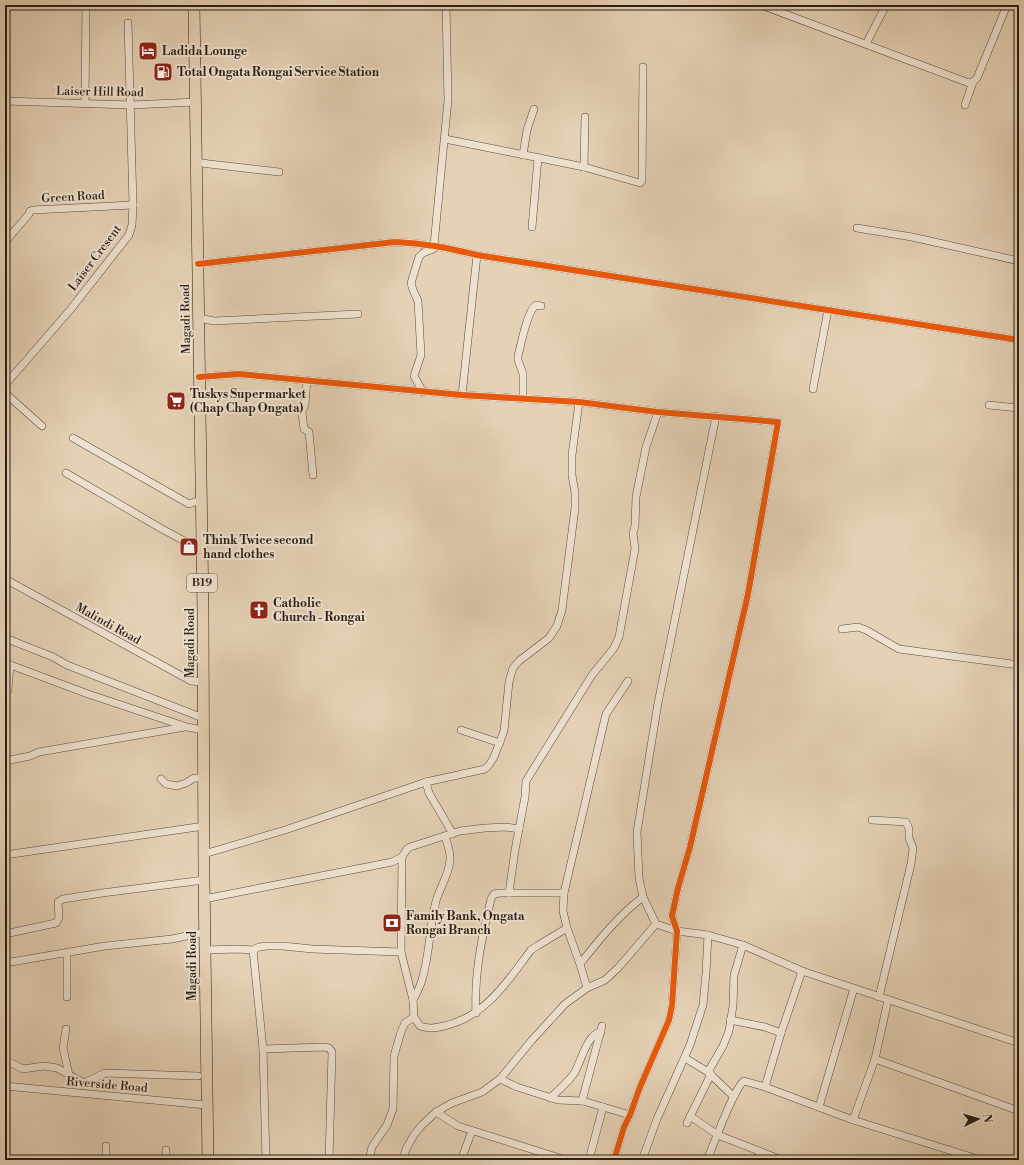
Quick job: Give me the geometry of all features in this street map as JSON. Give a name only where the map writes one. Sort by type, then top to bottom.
[{"type":"highway","name":"Magadi Road","points":[[194,5],[202,544],[206,1105],[208,1160]]},
{"type":"street","points":[[85,103],[86,5]]},
{"type":"street","points":[[433,247],[448,100],[446,5]]},
{"type":"street","points":[[761,5],[969,82],[973,82]]},
{"type":"street","points":[[866,44],[886,5]]},
{"type":"street","points":[[965,105],[973,82],[978,78],[1007,5]]},
{"type":"street","name":"Laiser Cresent","points":[[5,385],[70,310],[129,235],[132,225],[133,205],[128,23]]},
{"type":"street","points":[[445,139],[584,167],[638,184],[642,181],[643,67]]},
{"type":"street","name":"Laiser Hill Road","points":[[5,101],[131,105],[196,102]]},
{"type":"street","points":[[523,155],[527,130],[534,109]]},
{"type":"street","points":[[584,167],[585,116]]},
{"type":"street","points":[[532,227],[538,158]]},
{"type":"street","points":[[196,162],[279,172]]},
{"type":"street","name":"Green Road","points":[[5,242],[30,211],[33,210],[133,205]]},
{"type":"street","points":[[857,228],[1019,261]]},
{"type":"street","points":[[198,264],[395,242],[1019,340]]},
{"type":"street","points":[[423,392],[414,376],[421,355],[418,301],[411,283],[419,257],[423,252],[433,247]]},
{"type":"street","points":[[462,395],[477,255]]},
{"type":"street","points":[[523,399],[523,374],[518,356],[532,308],[536,305],[541,306]]},
{"type":"street","points":[[813,389],[828,310]]},
{"type":"street","points":[[199,318],[214,321],[358,314]]},
{"type":"street","points":[[199,377],[239,374],[423,392],[579,402],[658,412],[778,422],[748,594],[690,847],[678,888],[672,916],[677,931],[672,1005],[669,1020],[624,1127],[614,1160]]},
{"type":"street","points":[[307,380],[305,405],[302,412],[304,429],[309,432],[313,475]]},
{"type":"street","points":[[5,393],[42,426]]},
{"type":"street","points":[[204,854],[285,830],[426,782],[485,769],[489,765],[494,757],[504,731],[509,682],[513,668],[519,661],[549,638],[557,626],[562,610],[575,508],[572,455],[579,402]]},
{"type":"street","points":[[989,405],[1019,408]]},
{"type":"street","points":[[509,893],[525,797],[526,781],[592,675],[614,648],[619,637],[634,549],[633,533],[635,526],[636,497],[646,447],[658,412]]},
{"type":"street","points":[[716,416],[658,702],[637,832],[639,878],[643,897],[656,924],[677,931],[708,935],[743,945],[802,971],[1019,1043]]},
{"type":"street","points":[[73,438],[189,504],[201,500]]},
{"type":"street","points":[[66,473],[190,544],[202,544]]},
{"type":"street","name":"Malindi Road","points":[[5,579],[191,681],[203,682]]},
{"type":"street","points":[[842,629],[858,627],[899,649],[1019,665]]},
{"type":"street","points":[[5,638],[53,657],[67,665],[203,718]]},
{"type":"street","points":[[8,690],[8,664],[88,694],[187,727],[203,730]]},
{"type":"street","points":[[587,988],[567,928],[563,911],[564,893],[606,714],[628,681]]},
{"type":"street","points":[[5,762],[40,752],[187,727]]},
{"type":"street","points":[[461,730],[500,743]]},
{"type":"street","points":[[161,779],[166,784],[177,786],[194,778],[204,778]]},
{"type":"street","points":[[426,782],[429,793],[453,834]]},
{"type":"street","points":[[872,820],[906,822],[914,848],[878,997]]},
{"type":"street","points":[[5,855],[204,826]]},
{"type":"street","points":[[519,829],[506,827],[485,828],[453,834],[410,847],[402,857],[401,952],[413,1000],[414,1017],[420,1026],[431,1029],[450,1024],[476,1013],[501,990],[530,950],[567,928]]},
{"type":"street","points":[[413,1000],[421,984],[428,957],[433,913],[439,892],[448,873],[450,854],[445,836]]},
{"type":"street","points":[[204,899],[392,862],[402,857]]},
{"type":"street","points":[[5,934],[56,923],[59,918],[57,906],[58,902],[63,899],[204,880]]},
{"type":"street","points":[[476,1013],[475,996],[479,958],[491,899],[494,894],[564,893]]},
{"type":"street","points":[[580,964],[595,944],[631,906],[643,897]]},
{"type":"street","points":[[403,1160],[406,1148],[414,1135],[436,1112],[452,1103],[482,1092],[500,1079],[549,1020],[565,1004],[587,988],[605,980],[618,968],[656,924]]},
{"type":"street","points":[[5,963],[105,946],[172,939],[205,932]]},
{"type":"street","points":[[642,1160],[657,1119],[685,1058],[703,1005],[708,935]]},
{"type":"street","points":[[687,1123],[729,1031],[733,1006],[734,975],[743,945]]},
{"type":"street","points":[[205,950],[253,950],[259,947],[283,946],[312,949],[401,952]]},
{"type":"street","points":[[253,950],[263,1049],[266,1160]]},
{"type":"street","points":[[67,953],[67,997]]},
{"type":"street","points":[[765,1087],[802,971]]},
{"type":"street","points":[[819,1107],[854,988]]},
{"type":"street","points":[[853,1120],[874,1059],[888,1000]]},
{"type":"street","points":[[369,1160],[372,1147],[387,1125],[393,1109],[394,1056],[401,1032],[405,1023],[414,1017]]},
{"type":"street","points":[[730,1020],[765,1027],[781,1033]]},
{"type":"street","points":[[550,1098],[572,1076],[587,1044],[594,1034],[602,1029],[582,1101]]},
{"type":"street","points":[[66,1030],[63,1048],[69,1075]]},
{"type":"street","points":[[263,1049],[324,1047],[329,1048],[332,1052],[329,1160]]},
{"type":"street","points":[[685,1058],[710,1073],[733,1096]]},
{"type":"street","points":[[874,1059],[1019,1111]]},
{"type":"street","points":[[5,1060],[23,1069],[44,1066],[56,1068],[84,1083],[105,1074],[198,1076]]},
{"type":"street","points":[[500,1079],[517,1087],[550,1098],[558,1100],[582,1101],[630,1115]]},
{"type":"street","points":[[707,1160],[733,1096],[741,1083],[744,1081],[765,1087],[853,1120],[982,1160]]},
{"type":"street","name":"Riverside Road","points":[[5,1086],[206,1105]]},
{"type":"street","points":[[589,1160],[603,1107]]},
{"type":"street","points":[[436,1112],[458,1126],[566,1160]]},
{"type":"street","points":[[690,1116],[718,1135],[782,1160]]},
{"type":"street","points":[[461,1160],[472,1131]]},
{"type":"street","points":[[106,1146],[106,1160]]},
{"type":"street","points":[[166,1150],[166,1160]]},
{"type":"street","points":[[756,1160],[761,1153]]},
{"type":"street","points":[[77,1158],[88,1160]]},
{"type":"cycle path","points":[[198,264],[395,242],[416,243],[477,255],[1019,340]]},
{"type":"cycle path","points":[[199,377],[239,374],[462,395],[579,402],[658,412],[778,422],[748,594],[690,847],[678,888],[672,916],[677,931],[672,1005],[669,1020],[624,1127],[614,1160]]},
{"type":"place","name":"Ladida Lounge","points":[[148,51]]},
{"type":"place","name":"Total Ongata Rongai Service Station","points":[[163,72]]},
{"type":"place","name":"Tuskys Supermarket (Chap Chap Ongata)","points":[[176,401]]},
{"type":"place","name":"Think Twice second hand clothes","points":[[189,547]]},
{"type":"place","name":"Catholic Church - Rongai","points":[[259,610]]},
{"type":"place","name":"Family Bank, Ongata Rongai Branch","points":[[392,923]]}]
